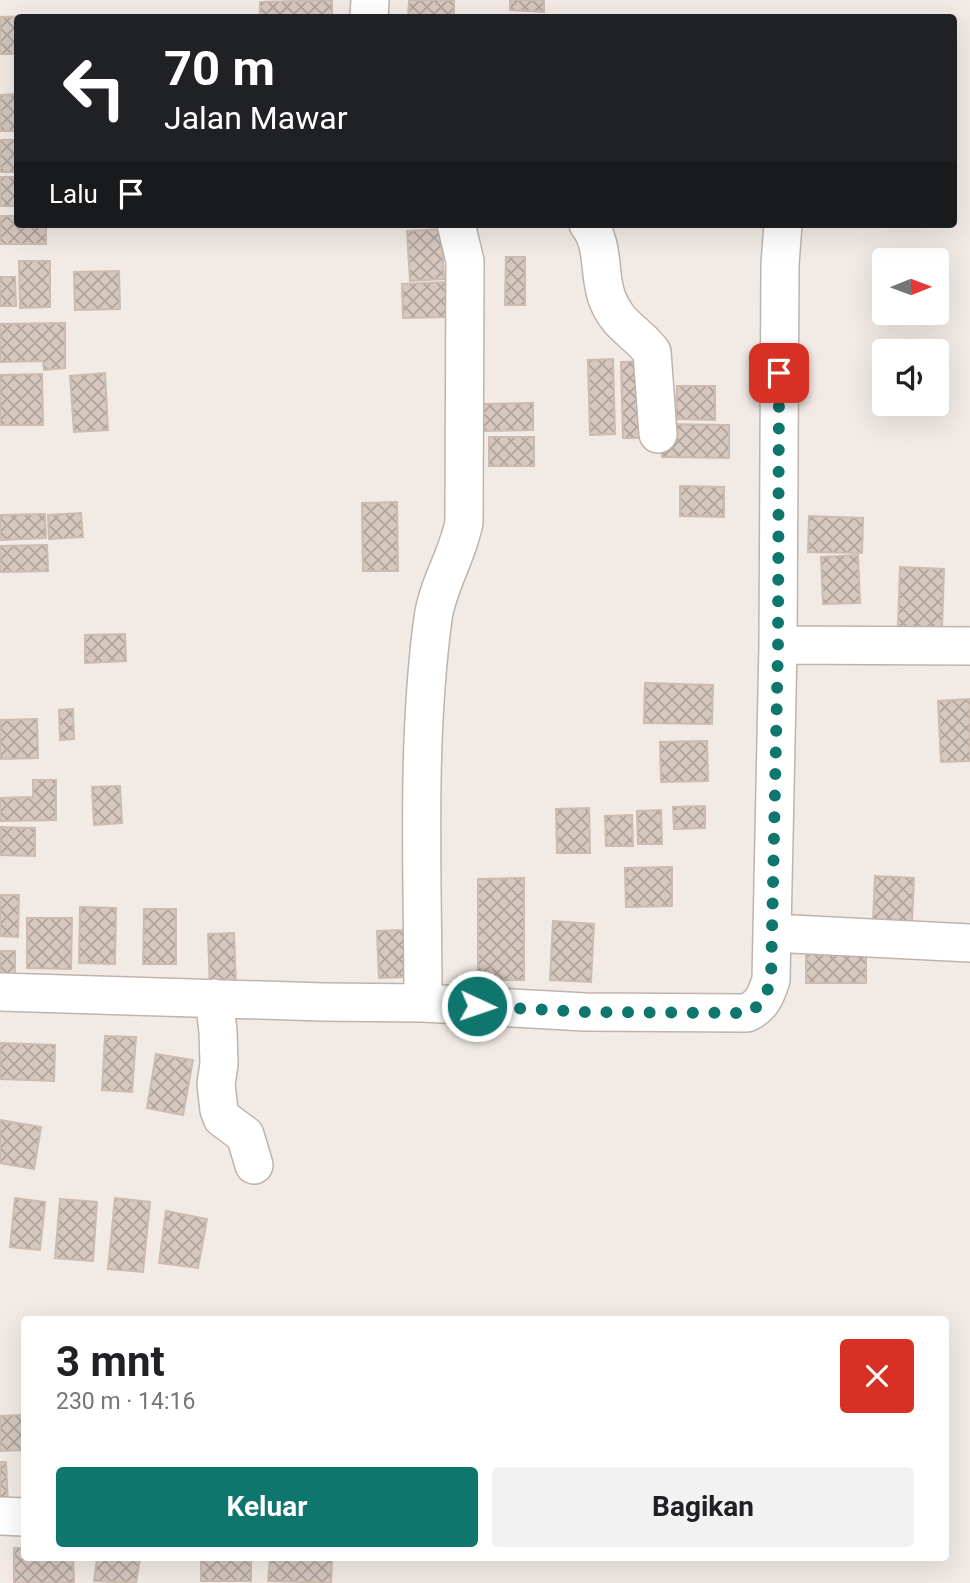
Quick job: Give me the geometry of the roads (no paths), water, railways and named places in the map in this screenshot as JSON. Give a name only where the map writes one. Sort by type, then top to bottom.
[{"type":"street","points":[[423,1003],[424,755],[428,670],[438,596],[464,522],[464,261],[457,228]]},
{"type":"street","points":[[590,228],[598,240],[605,295],[613,313],[622,326],[644,342],[652,352],[658,434]]},
{"type":"street","points":[[0,992],[423,1003],[585,1012],[747,1013],[757,1009],[765,998],[771,980],[783,228]]},
{"type":"street","points":[[778,645],[970,646]]},
{"type":"street","points":[[772,933],[970,943]]},
{"type":"street","points":[[214,998],[218,1031],[219,1064],[216,1084],[219,1110],[222,1118],[245,1136],[254,1165]]},
{"type":"street","points":[[0,1516],[21,1517]]}]
